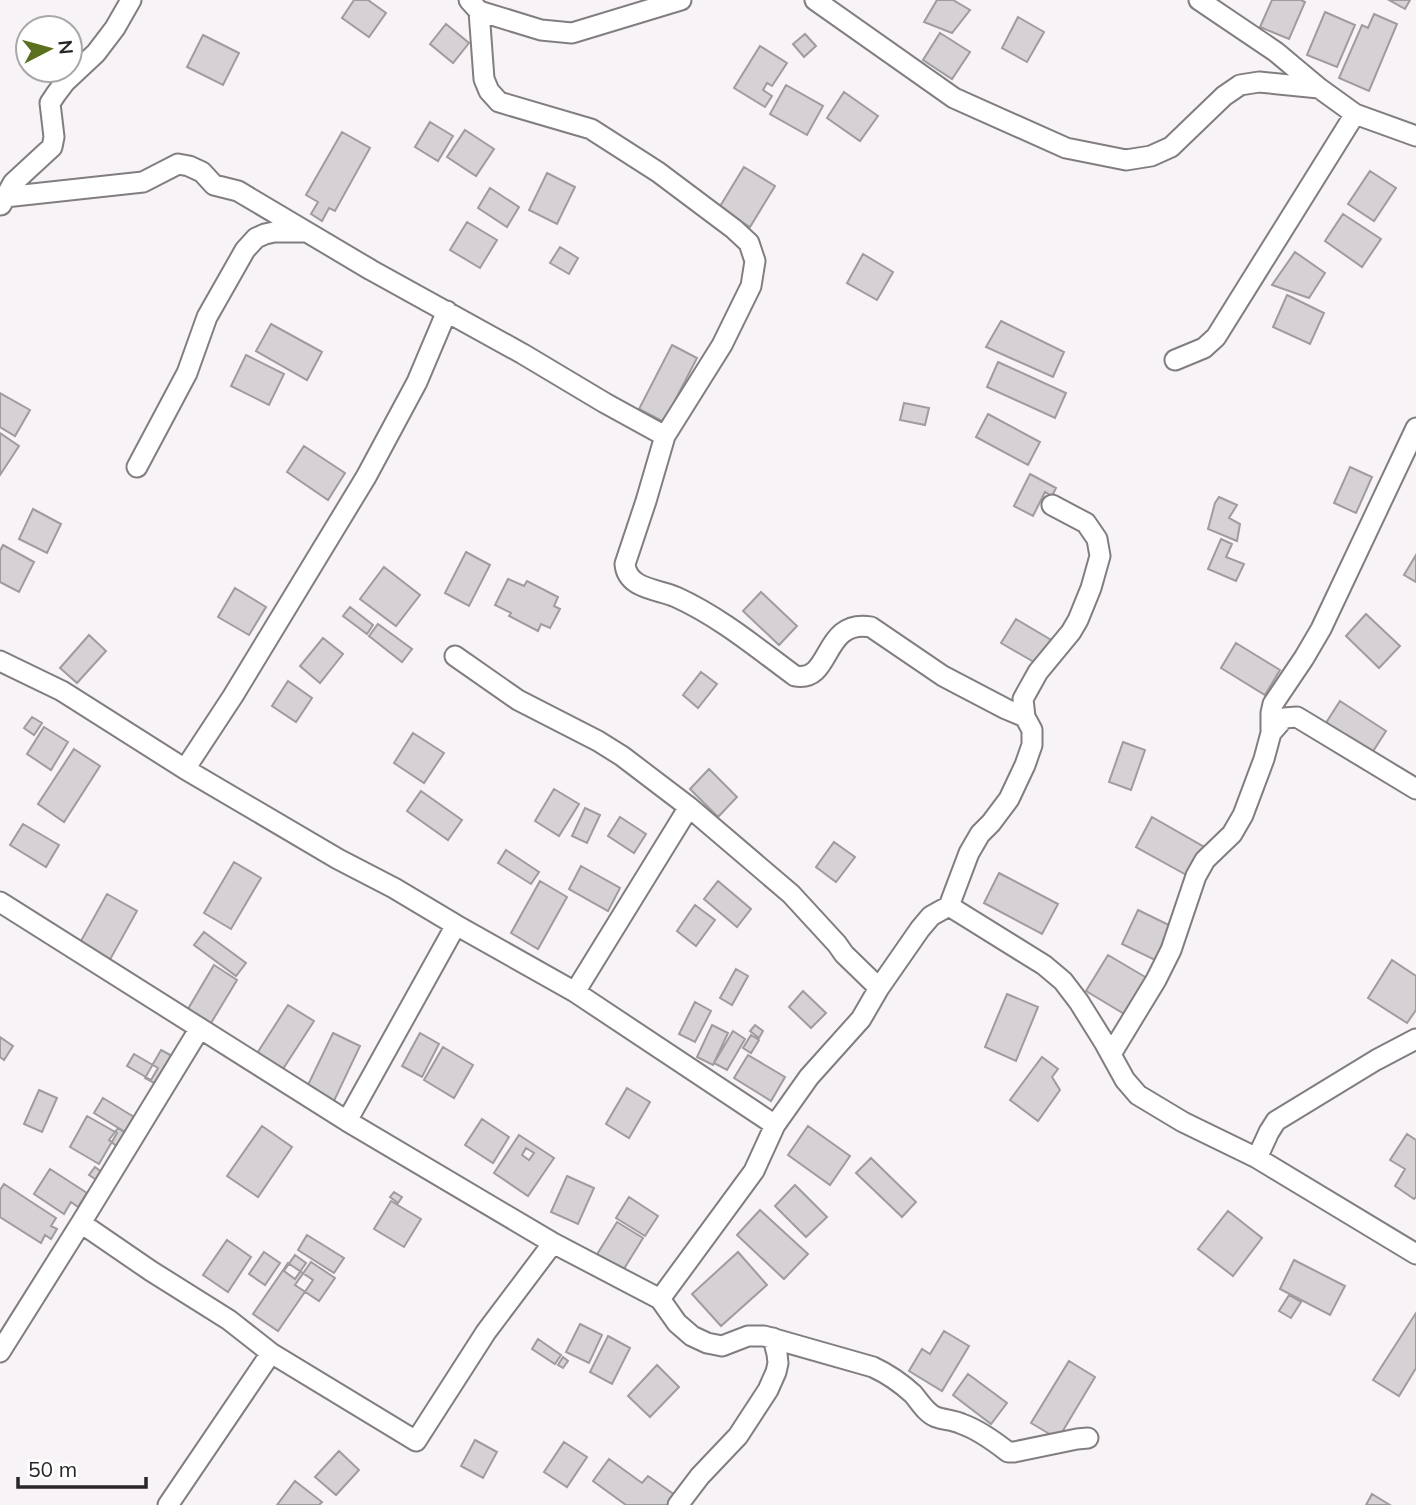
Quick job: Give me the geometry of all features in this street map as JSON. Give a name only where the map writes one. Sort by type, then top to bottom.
[{"type":"street","points":[[3,202],[13,183],[52,146],[54,136],[50,103],[65,82],[96,53],[131,0]]},
{"type":"street","points":[[681,0],[572,33],[541,30],[474,6],[484,79],[489,91],[499,102],[591,129],[658,172],[734,229],[749,243],[755,261],[751,286],[722,345],[665,436],[625,564],[626,572],[631,580],[642,586],[690,603],[732,629],[795,676],[804,678],[812,675],[832,644],[844,632],[860,625],[871,627],[943,676],[1025,716]]},
{"type":"street","points":[[816,0],[954,98],[1066,148],[1126,160],[1151,156],[1171,147],[1224,96],[1240,85],[1259,82],[1319,88]]},
{"type":"street","points":[[1199,0],[1276,52],[1355,114],[1416,136]]},
{"type":"street","points":[[1175,360],[1204,348],[1216,337],[1355,114]]},
{"type":"street","points":[[3,202],[143,182],[178,164],[190,166],[202,172],[214,185],[238,191],[371,270],[665,436]]},
{"type":"street","points":[[137,467],[187,373],[207,317],[245,250],[256,238],[265,234],[306,232]]},
{"type":"street","points":[[185,769],[233,696],[366,477],[417,382],[447,312]]},
{"type":"street","points":[[1111,1055],[1171,950],[1196,876],[1205,860],[1232,834],[1243,815],[1264,759],[1271,733],[1273,704],[1321,629],[1416,428]]},
{"type":"street","points":[[660,1299],[754,1171],[775,1125],[809,1077],[861,1018],[926,922],[949,906],[969,853],[980,834],[1009,799],[1032,745],[1032,730],[1025,716],[1023,699],[1038,672],[1071,632],[1091,588],[1100,556],[1097,539],[1086,523],[1052,505]]},
{"type":"street","points":[[454,656],[518,700],[622,756],[689,807],[791,894],[844,954],[879,988]]},
{"type":"street","points":[[0,661],[62,691],[185,769],[338,859],[394,888],[575,992],[775,1125]]},
{"type":"street","points":[[1271,733],[1284,718],[1297,717],[1416,789]]},
{"type":"street","points":[[575,992],[689,807]]},
{"type":"street","points":[[0,902],[347,1121],[553,1243],[660,1299],[677,1323],[692,1336],[722,1346],[748,1336],[773,1338],[884,1372],[899,1382],[928,1412],[976,1430],[1009,1452],[1088,1438]]},
{"type":"street","points":[[949,906],[1044,965],[1063,981],[1079,1002],[1125,1080],[1138,1095],[1158,1109],[1257,1158],[1416,1254]]},
{"type":"street","points":[[347,1121],[456,925]]},
{"type":"street","points":[[0,1352],[200,1028]]},
{"type":"street","points":[[1257,1158],[1276,1121],[1416,1039]]},
{"type":"street","points":[[81,1223],[229,1320],[271,1353],[416,1441],[486,1332],[553,1243]]},
{"type":"street","points":[[678,1505],[700,1476],[737,1436],[768,1390],[778,1363],[773,1338]]},
{"type":"street","points":[[168,1505],[271,1353]]},
{"type":"building","points":[[354,0],[368,0],[386,13],[369,37],[342,18]]},
{"type":"building","points":[[937,0],[953,0],[970,10],[952,33],[924,22]]},
{"type":"building","points":[[1272,0],[1305,2],[1289,39],[1260,27]]},
{"type":"building","points":[[1389,0],[1410,0],[1405,9]]},
{"type":"building","points":[[1325,12],[1355,25],[1337,67],[1307,55]]},
{"type":"building","points":[[1374,14],[1397,24],[1369,91],[1339,78],[1362,25],[1368,28]]},
{"type":"building","points":[[1018,17],[1044,32],[1027,62],[1002,48]]},
{"type":"building","points":[[446,24],[469,43],[453,63],[430,44]]},
{"type":"building","points":[[940,33],[970,52],[952,79],[923,60]]},
{"type":"building","points":[[805,34],[816,46],[804,57],[793,44]]},
{"type":"building","points":[[203,35],[239,53],[223,85],[187,67]]},
{"type":"building","points":[[760,46],[787,63],[772,86],[767,83],[763,90],[772,96],[765,107],[734,88]]},
{"type":"building","points":[[786,85],[823,106],[807,135],[770,114]]},
{"type":"building","points":[[844,92],[878,116],[860,141],[827,118]]},
{"type":"building","points":[[430,122],[453,136],[438,161],[415,147]]},
{"type":"building","points":[[465,130],[494,149],[476,176],[447,157]]},
{"type":"building","points":[[342,132],[370,148],[335,211],[329,208],[322,221],[311,214],[318,202],[306,195]]},
{"type":"building","points":[[744,167],[775,186],[750,227],[719,208]]},
{"type":"building","points":[[1370,171],[1396,188],[1374,221],[1348,204]]},
{"type":"building","points":[[547,173],[575,187],[557,224],[529,210]]},
{"type":"building","points":[[490,188],[519,207],[507,227],[478,208]]},
{"type":"building","points":[[1343,214],[1381,239],[1362,267],[1325,241]]},
{"type":"building","points":[[467,222],[497,240],[480,268],[450,250]]},
{"type":"building","points":[[560,247],[578,258],[569,274],[550,263]]},
{"type":"building","points":[[1295,252],[1325,273],[1309,298],[1272,285]]},
{"type":"building","points":[[863,254],[893,272],[877,300],[847,283]]},
{"type":"building","points":[[1287,295],[1324,313],[1310,344],[1273,327]]},
{"type":"building","points":[[1001,321],[1064,352],[1053,377],[986,347]]},
{"type":"building","points":[[271,324],[322,352],[307,380],[256,351]]},
{"type":"building","points":[[672,345],[697,358],[664,422],[639,409]]},
{"type":"building","points":[[246,355],[284,374],[269,405],[231,386]]},
{"type":"building","points":[[998,362],[1066,393],[1055,418],[987,387]]},
{"type":"building","points":[[0,393],[30,410],[15,436],[0,427]]},
{"type":"building","points":[[904,403],[929,408],[925,425],[900,420]]},
{"type":"building","points":[[988,414],[1040,442],[1028,465],[976,437]]},
{"type":"building","points":[[0,433],[19,446],[0,475]]},
{"type":"building","points":[[304,446],[345,473],[328,500],[287,472]]},
{"type":"building","points":[[1350,467],[1372,477],[1356,513],[1334,503]]},
{"type":"building","points":[[1030,474],[1056,488],[1052,496],[1045,492],[1033,516],[1014,506]]},
{"type":"building","points":[[1219,497],[1237,505],[1229,518],[1240,524],[1237,541],[1208,529]]},
{"type":"building","points":[[33,509],[61,524],[47,553],[19,539]]},
{"type":"building","points":[[1221,539],[1232,544],[1226,557],[1244,564],[1236,581],[1208,569]]},
{"type":"building","points":[[3,545],[34,562],[19,592],[0,582],[0,551]]},
{"type":"building","points":[[466,552],[490,565],[469,606],[445,593]]},
{"type":"building","points":[[1416,555],[1416,582],[1404,575]]},
{"type":"building","points":[[384,567],[420,595],[396,626],[360,599]]},
{"type":"building","points":[[508,579],[524,586],[527,581],[558,597],[554,606],[560,609],[550,628],[541,624],[538,631],[509,616],[511,613],[495,605]]},
{"type":"building","points":[[235,588],[266,607],[249,635],[218,617]]},
{"type":"building","points":[[761,592],[797,626],[779,645],[743,611]]},
{"type":"building","points":[[350,607],[373,625],[367,634],[343,616]]},
{"type":"building","points":[[1366,614],[1400,646],[1379,668],[1346,636]]},
{"type":"building","points":[[1016,619],[1053,641],[1039,665],[1001,643]]},
{"type":"building","points":[[378,624],[412,649],[402,662],[369,636]]},
{"type":"building","points":[[89,635],[106,651],[77,683],[60,668]]},
{"type":"building","points":[[323,638],[343,654],[320,683],[300,666]]},
{"type":"building","points":[[1236,643],[1280,670],[1265,695],[1221,668]]},
{"type":"building","points":[[701,672],[717,684],[698,708],[683,695]]},
{"type":"building","points":[[288,681],[312,698],[296,722],[272,706]]},
{"type":"building","points":[[1340,701],[1386,731],[1370,756],[1324,726]]},
{"type":"building","points":[[32,717],[42,723],[34,735],[24,728]]},
{"type":"building","points":[[44,727],[68,742],[51,770],[27,754]]},
{"type":"building","points":[[413,733],[444,753],[424,783],[394,763]]},
{"type":"building","points":[[1123,742],[1145,750],[1131,790],[1109,782]]},
{"type":"building","points":[[74,749],[100,766],[64,822],[38,804]]},
{"type":"building","points":[[709,769],[737,797],[718,817],[690,789]]},
{"type":"building","points":[[554,789],[579,804],[559,836],[535,821]]},
{"type":"building","points":[[421,791],[462,820],[448,840],[407,811]]},
{"type":"building","points":[[585,808],[600,815],[587,843],[572,836]]},
{"type":"building","points":[[620,817],[646,834],[634,853],[608,836]]},
{"type":"building","points":[[1152,817],[1206,848],[1190,877],[1136,847]]},
{"type":"building","points":[[23,824],[59,845],[46,867],[10,845]]},
{"type":"building","points":[[834,842],[855,857],[836,882],[816,867]]},
{"type":"building","points":[[506,850],[539,872],[531,884],[498,863]]},
{"type":"building","points":[[234,862],[261,878],[231,929],[204,913]]},
{"type":"building","points":[[581,866],[620,888],[608,911],[569,889]]},
{"type":"building","points":[[999,873],[1058,904],[1042,934],[984,903]]},
{"type":"building","points":[[540,881],[567,897],[538,949],[511,933]]},
{"type":"building","points":[[718,881],[751,909],[737,927],[704,899]]},
{"type":"building","points":[[107,894],[137,911],[107,965],[77,948]]},
{"type":"building","points":[[695,905],[715,920],[696,946],[677,931]]},
{"type":"building","points":[[1138,910],[1171,926],[1155,960],[1122,944]]},
{"type":"building","points":[[204,932],[246,963],[236,976],[194,945]]},
{"type":"building","points":[[1108,955],[1152,981],[1131,1018],[1086,991]]},
{"type":"building","points":[[1392,960],[1416,976],[1416,1010],[1407,1023],[1368,998]]},
{"type":"building","points":[[214,965],[237,980],[208,1028],[185,1014]]},
{"type":"building","points":[[736,969],[748,976],[732,1005],[720,998]]},
{"type":"building","points":[[803,991],[826,1013],[811,1028],[789,1007]]},
{"type":"building","points":[[1007,994],[1038,1007],[1016,1061],[985,1047]]},
{"type":"building","points":[[695,1002],[711,1011],[695,1042],[679,1034]]},
{"type":"building","points":[[288,1005],[314,1021],[281,1072],[256,1055]]},
{"type":"building","points":[[712,1025],[728,1033],[713,1065],[697,1057]]},
{"type":"building","points":[[755,1025],[763,1031],[759,1038],[750,1031]]},
{"type":"building","points":[[733,1031],[745,1039],[727,1070],[714,1063]]},
{"type":"building","points":[[333,1033],[360,1046],[333,1103],[306,1089]]},
{"type":"building","points":[[420,1033],[439,1044],[422,1077],[402,1066]]},
{"type":"building","points":[[751,1035],[759,1040],[751,1053],[743,1048]]},
{"type":"building","points":[[0,1037],[13,1046],[4,1060],[0,1057]]},
{"type":"building","points":[[443,1047],[473,1065],[454,1098],[424,1080]]},
{"type":"building","points":[[161,1050],[172,1056],[156,1084],[145,1078]]},
{"type":"building","points":[[134,1054],[158,1068],[151,1080],[127,1066]]},
{"type":"building","points":[[748,1055],[785,1077],[771,1101],[734,1078]]},
{"type":"building","points":[[1042,1057],[1058,1069],[1052,1077],[1060,1090],[1038,1121],[1010,1100]]},
{"type":"building","points":[[627,1088],[650,1102],[629,1138],[606,1124]]},
{"type":"building","points":[[39,1090],[57,1098],[42,1132],[24,1124]]},
{"type":"building","points":[[103,1098],[139,1120],[130,1135],[94,1113]]},
{"type":"building","points":[[87,1116],[117,1133],[99,1164],[70,1147]]},
{"type":"building","points":[[482,1119],[509,1137],[493,1163],[465,1145]]},
{"type":"building","points":[[262,1126],[292,1147],[258,1197],[227,1176]]},
{"type":"building","points":[[808,1126],[850,1156],[830,1185],[788,1155]]},
{"type":"building","points":[[118,1128],[128,1135],[119,1148],[109,1140]]},
{"type":"building","points":[[1407,1134],[1416,1140],[1414,1199],[1395,1186],[1405,1169],[1390,1160]]},
{"type":"building","points":[[519,1135],[554,1158],[528,1196],[494,1173]],"holes":[[[526,1148],[534,1153],[529,1160],[522,1155]]]},
{"type":"building","points":[[871,1158],[916,1202],[902,1217],[856,1173]]},
{"type":"building","points":[[95,1167],[107,1176],[101,1183],[89,1175]]},
{"type":"building","points":[[50,1169],[87,1193],[78,1207],[71,1202],[64,1214],[34,1194]]},
{"type":"building","points":[[567,1176],[594,1188],[578,1224],[551,1212]]},
{"type":"building","points":[[4,1184],[56,1218],[51,1226],[57,1229],[51,1239],[45,1235],[41,1243],[0,1217],[0,1190]]},
{"type":"building","points":[[795,1185],[827,1217],[806,1237],[775,1206]]},
{"type":"building","points":[[394,1192],[402,1197],[398,1203],[390,1197]]},
{"type":"building","points":[[629,1197],[658,1216],[645,1236],[616,1218]]},
{"type":"building","points":[[391,1201],[421,1219],[404,1247],[374,1229]]},
{"type":"building","points":[[760,1210],[808,1254],[784,1279],[737,1235]]},
{"type":"building","points":[[1228,1211],[1262,1238],[1233,1276],[1198,1249]]},
{"type":"building","points":[[617,1222],[643,1238],[622,1272],[596,1256]]},
{"type":"building","points":[[307,1235],[344,1258],[334,1273],[298,1250]]},
{"type":"building","points":[[227,1240],[251,1257],[228,1292],[203,1275]]},
{"type":"building","points":[[264,1252],[280,1263],[265,1285],[249,1274]]},
{"type":"building","points":[[738,1252],[767,1285],[721,1326],[692,1294]]},
{"type":"building","points":[[295,1255],[306,1263],[295,1279],[284,1271]]},
{"type":"building","points":[[1294,1260],[1345,1286],[1330,1315],[1280,1289]]},
{"type":"building","points":[[311,1262],[335,1278],[319,1301],[295,1285]]},
{"type":"building","points":[[288,1263],[313,1280],[278,1331],[253,1314]]},
{"type":"building","points":[[1289,1295],[1301,1302],[1291,1318],[1279,1311]]},
{"type":"building","points":[[1416,1313],[1416,1368],[1399,1396],[1373,1380]]},
{"type":"building","points":[[580,1324],[602,1335],[589,1363],[566,1352]]},
{"type":"building","points":[[944,1331],[969,1346],[942,1391],[909,1371],[922,1349],[930,1354]]},
{"type":"building","points":[[608,1336],[630,1348],[612,1384],[590,1372]]},
{"type":"building","points":[[538,1339],[561,1355],[555,1364],[532,1349]]},
{"type":"building","points":[[563,1357],[568,1361],[563,1368],[558,1365]]},
{"type":"building","points":[[1069,1361],[1095,1377],[1058,1439],[1031,1423]]},
{"type":"building","points":[[657,1365],[679,1387],[650,1417],[628,1396]]},
{"type":"building","points":[[968,1374],[1007,1403],[991,1424],[953,1395]]},
{"type":"building","points":[[475,1440],[497,1452],[483,1478],[461,1466]]},
{"type":"building","points":[[564,1442],[587,1457],[567,1487],[544,1472]]},
{"type":"building","points":[[339,1451],[359,1470],[336,1495],[315,1477]]},
{"type":"building","points":[[609,1459],[642,1483],[648,1476],[675,1495],[668,1505],[626,1505],[593,1481]]},
{"type":"building","points":[[295,1481],[322,1502],[319,1505],[277,1505]]},
{"type":"building","points":[[1372,1494],[1390,1505],[1366,1505]]}]
